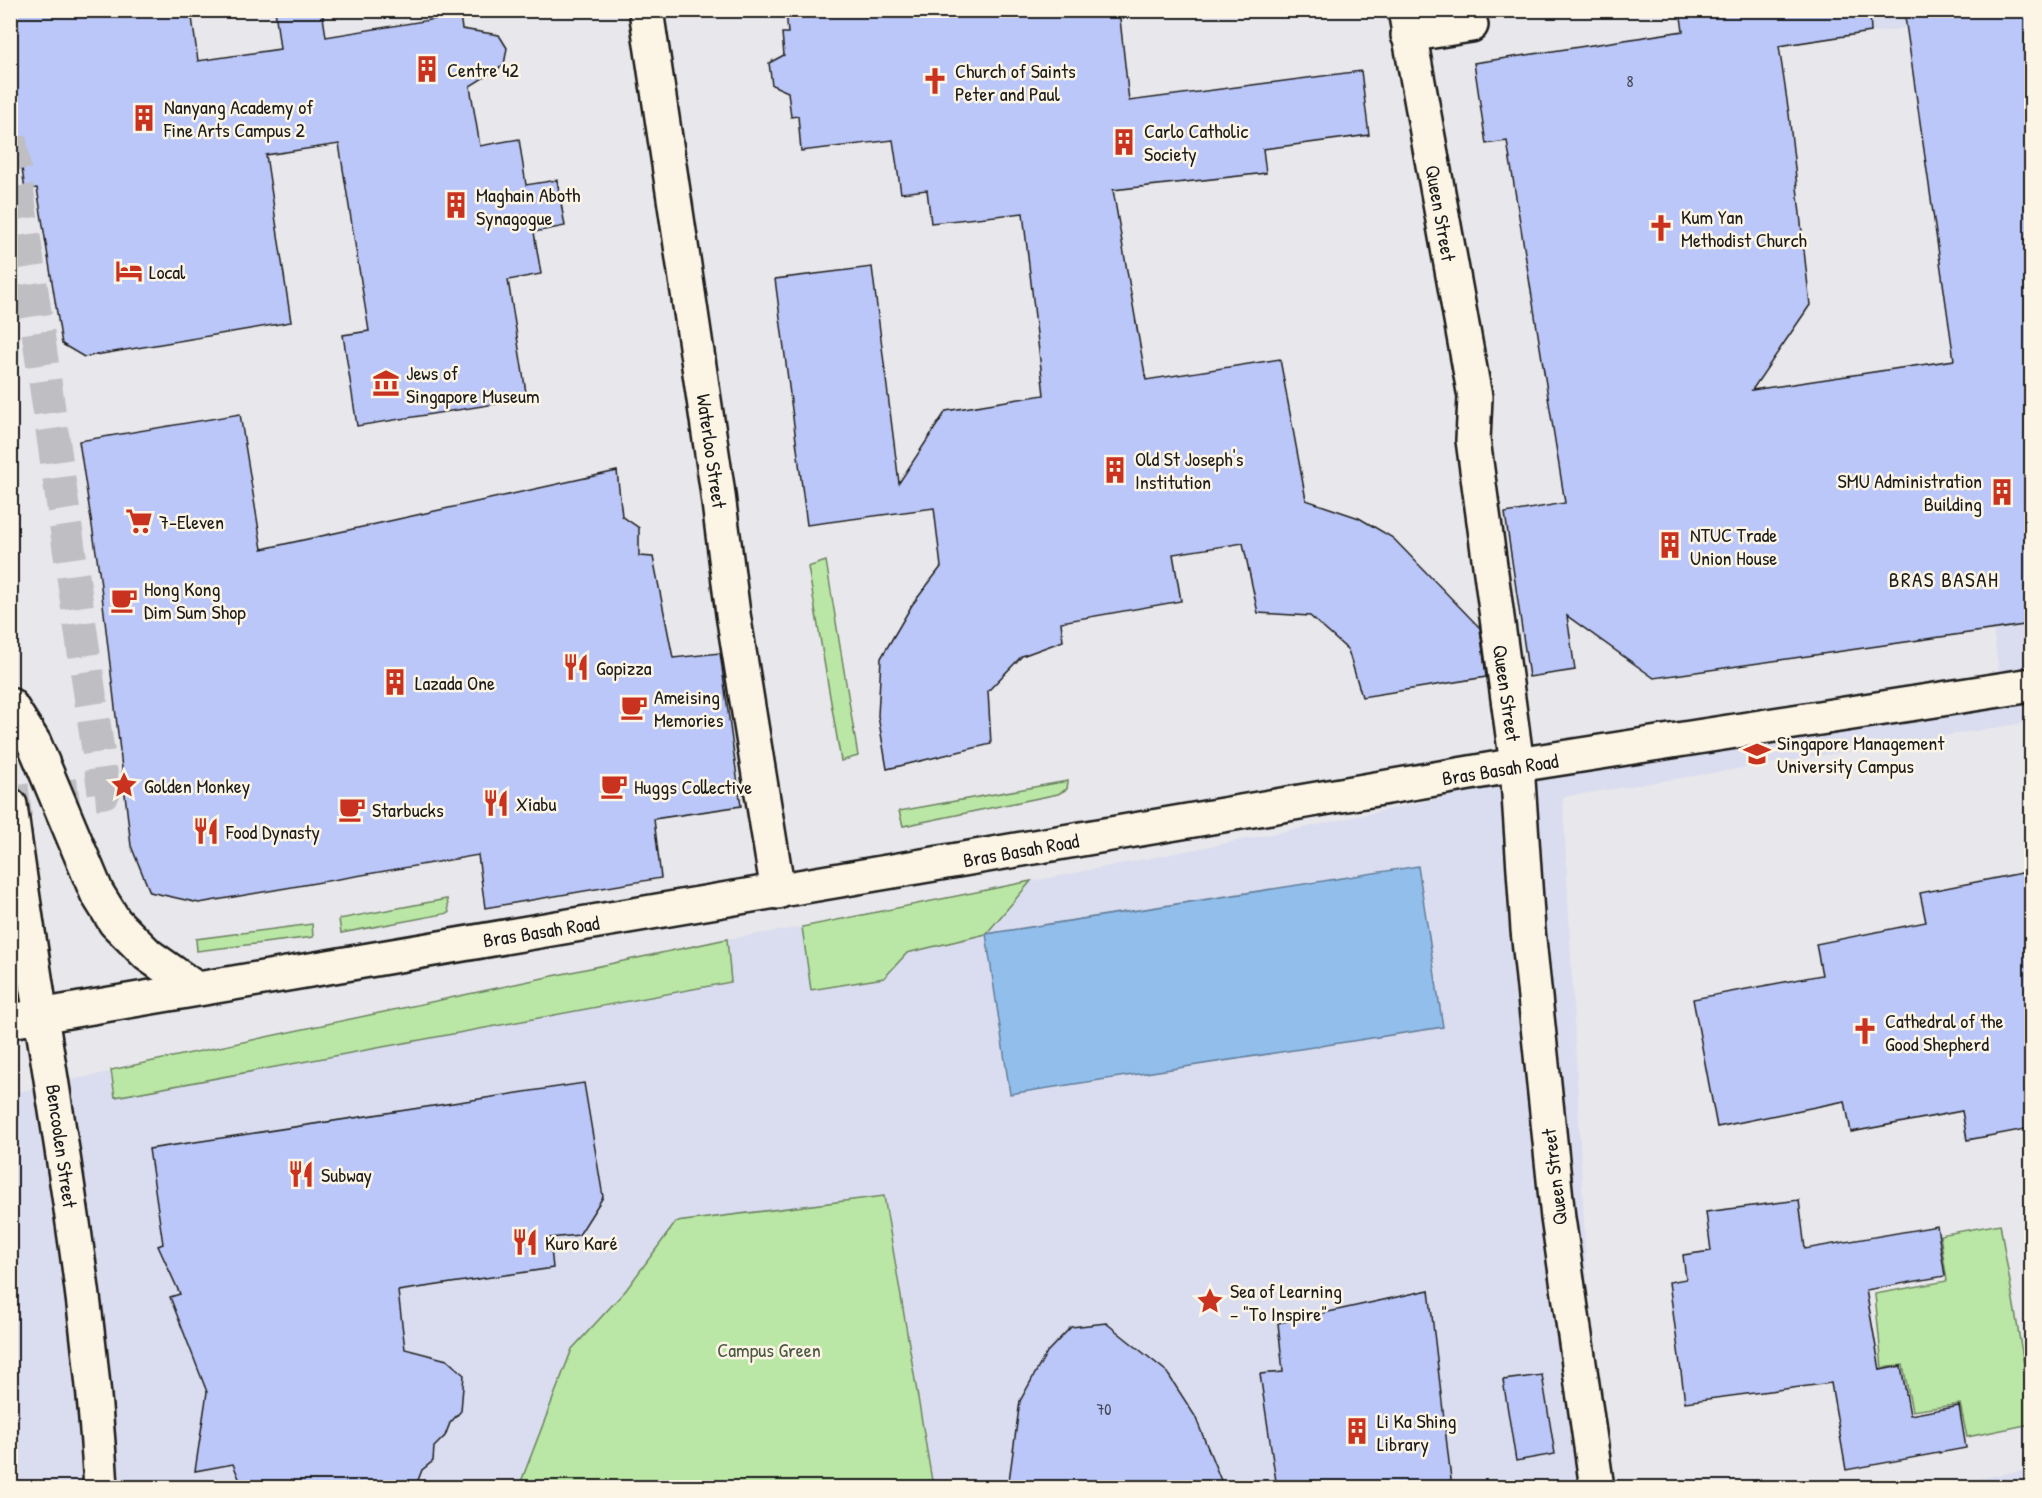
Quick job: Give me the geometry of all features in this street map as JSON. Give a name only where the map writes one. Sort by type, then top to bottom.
[{"type":"main road","name":"Waterloo Street","points":[[646,10],[717,487],[733,614],[778,892]]},
{"type":"main road","points":[[1406,23],[1471,25]]},
{"type":"main road","name":"Queen Street","points":[[1406,23],[1475,397],[1473,440],[1517,765],[1528,930],[1550,1142],[1597,1488]]},
{"type":"main road","name":"Bras Basah Road","points":[[26,1018],[1517,765],[2031,685]]},
{"type":"main road","points":[[10,705],[34,743],[97,893],[116,922],[147,956],[195,988]]},
{"type":"main road","name":"Bencoolen Street","points":[[10,805],[24,912],[26,1018],[93,1364],[101,1488]]},
{"type":"shaded area","name":"Singapore Management University Campus","points":[[1842,11],[2031,11],[2031,722],[1563,797],[1597,1487],[11,1488],[11,1093],[727,939],[802,927],[1317,825],[1494,786],[2003,700],[1907,28],[1845,36]]},
{"type":"shaded area","points":[[2031,1469],[2031,1487],[1937,1487],[2013,1472]]},
{"type":"green space","points":[[826,561],[858,756],[841,761],[808,567]]},
{"type":"green space","points":[[1068,781],[1067,789],[1058,794],[903,826],[899,811]]},
{"type":"green space","points":[[1031,881],[986,934],[907,953],[884,978],[811,990],[802,927]]},
{"type":"green space","points":[[447,899],[449,913],[341,933],[339,919]]},
{"type":"green space","points":[[312,924],[313,937],[197,951],[196,939]]},
{"type":"green space","points":[[727,939],[731,982],[115,1097],[111,1070]]},
{"type":"green space","name":"Campus Green","points":[[884,1196],[933,1487],[519,1487],[572,1349],[626,1290],[676,1222]]},
{"type":"green space","points":[[2000,1224],[2031,1405],[2031,1424],[1967,1437],[1960,1404],[1912,1411],[1903,1365],[1882,1368],[1875,1294],[1947,1281],[1940,1235]]},
{"type":"water","points":[[1418,866],[1443,1027],[1010,1094],[986,934]]},
{"type":"building","points":[[10,10],[191,10],[198,61],[280,49],[275,10],[322,10],[326,37],[460,15],[462,29],[499,35],[507,48],[504,65],[470,86],[480,146],[519,139],[526,185],[557,180],[565,226],[534,232],[541,274],[508,280],[527,399],[357,426],[343,335],[369,331],[339,144],[266,155],[291,322],[84,357],[62,344],[37,188],[25,190],[10,82]]},
{"type":"building","points":[[786,10],[1119,10],[1129,101],[1361,71],[1369,135],[1263,149],[1266,173],[1113,190],[1146,380],[1280,359],[1306,500],[1359,518],[1393,538],[1480,628],[1486,677],[1362,697],[1348,650],[1310,616],[1258,613],[1243,543],[1173,554],[1181,601],[1061,622],[1063,641],[1022,656],[988,691],[991,744],[887,769],[878,716],[881,658],[912,605],[941,567],[934,508],[807,525],[775,279],[872,267],[899,483],[946,411],[1044,395],[1023,213],[931,223],[927,190],[901,193],[893,140],[801,151],[798,116],[791,117],[788,92],[772,85],[769,63],[784,55],[782,33],[788,33]]},
{"type":"building","points":[[1680,10],[1870,10],[1871,32],[1779,46],[1789,114],[1810,305],[1752,390],[1954,360],[1904,10],[2031,10],[2031,624],[1654,678],[1567,616],[1575,670],[1529,677],[1505,513],[1565,503],[1507,141],[1486,144],[1474,63],[1683,31]]},
{"type":"building","name":"Lazada One","points":[[240,414],[262,549],[617,471],[622,516],[639,528],[639,556],[653,557],[673,658],[720,653],[741,806],[654,819],[661,878],[485,908],[478,855],[199,903],[150,892],[131,846],[100,578],[79,441]]},
{"type":"building","name":"Cathedral of the Good Shepherd","points":[[2027,872],[2031,897],[2031,1128],[1967,1140],[1962,1111],[1851,1132],[1845,1101],[1717,1127],[1693,999],[1822,975],[1816,944],[1926,922],[1920,893]]},
{"type":"building","points":[[584,1083],[603,1197],[579,1235],[550,1238],[553,1268],[398,1291],[405,1349],[447,1360],[464,1375],[461,1411],[450,1423],[445,1436],[434,1447],[433,1461],[422,1470],[415,1488],[243,1488],[233,1464],[195,1471],[207,1392],[170,1297],[180,1294],[158,1246],[163,1244],[149,1149]]},
{"type":"building","points":[[1799,1200],[1805,1249],[1937,1226],[1945,1276],[1866,1290],[1880,1370],[1901,1366],[1910,1415],[1959,1406],[1966,1448],[1846,1470],[1831,1383],[1685,1402],[1669,1282],[1686,1279],[1683,1255],[1711,1251],[1706,1212]]},
{"type":"building","name":"Li Ka Shing Library","points":[[1429,1290],[1452,1488],[1277,1488],[1260,1374],[1283,1372],[1278,1323]]},
{"type":"building","points":[[1106,1323],[1166,1371],[1195,1416],[1224,1488],[1008,1488],[1020,1401],[1047,1352],[1071,1327]]},
{"type":"building","points":[[1542,1375],[1555,1454],[1516,1461],[1503,1380]]},
{"type":"tunnel","points":[[10,138],[104,792],[10,802]]},
{"type":"place","name":"Centre 42","points":[[427,69]]},
{"type":"place","name":"Church of Saints Peter and Paul","points":[[935,81]]},
{"type":"place","name":"Nanyang Academy of Fine Arts Campus 2","points":[[144,118]]},
{"type":"place","name":"Carlo Catholic Society","points":[[1124,142]]},
{"type":"place","name":"Maghain Aboth Synagogue","points":[[456,205]]},
{"type":"place","name":"Kum Yan Methodist Church","points":[[1661,228]]},
{"type":"place","name":"Local","points":[[129,271]]},
{"type":"place","name":"Jews of Singapore Museum","points":[[386,383]]},
{"type":"place","name":"Old St Joseph's Institution","points":[[1115,470]]},
{"type":"place","name":"SMU Administration Building","points":[[2002,492]]},
{"type":"place","name":"7-Eleven","points":[[139,521]]},
{"type":"place","name":"NTUC Trade Union House","points":[[1670,545]]},
{"type":"place","name":"Hong Kong Dim Sum Shop","points":[[124,600]]},
{"type":"place","name":"Gopizza","points":[[576,667]]},
{"type":"place","name":"Lazada One","points":[[395,682]]},
{"type":"place","name":"Ameising Memories","points":[[634,707]]},
{"type":"place","name":"Singapore Management University Campus","points":[[1757,754]]},
{"type":"place","name":"Golden Monkey","points":[[124,785]]},
{"type":"place","name":"Huggs Collective","points":[[614,786]]},
{"type":"place","name":"Xiabu","points":[[496,803]]},
{"type":"place","name":"Starbucks","points":[[352,809]]},
{"type":"place","name":"Food Dynasty","points":[[206,831]]},
{"type":"place","name":"Cathedral of the Good Shepherd","points":[[1865,1031]]},
{"type":"place","name":"Subway","points":[[301,1174]]},
{"type":"place","name":"Kuro Karé","points":[[525,1242]]},
{"type":"place","name":"Sea of Learning – \"To Inspire\"","points":[[1210,1301]]},
{"type":"place","name":"Li Ka Shing Library","points":[[1357,1431]]},
{"type":"district","name":"BRAS BASAH","points":[[1944,579]]}]
